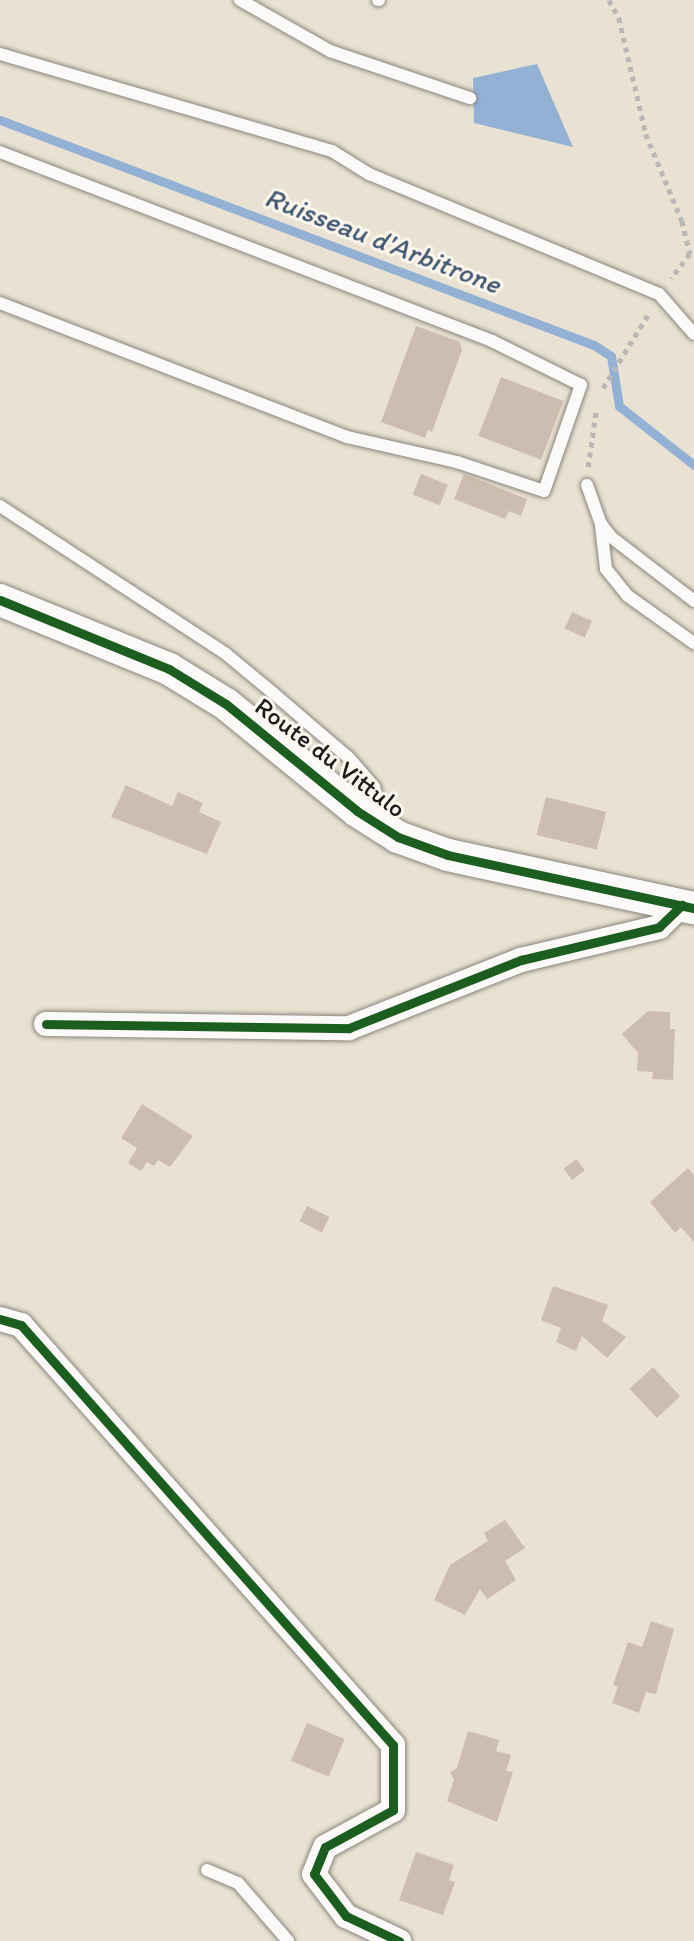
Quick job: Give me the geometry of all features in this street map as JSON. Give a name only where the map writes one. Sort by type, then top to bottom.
[{"type":"street","name":"Route du Vittulo","points":[[0,600],[169,669],[226,704],[398,837],[448,855],[688,906]]},
{"type":"street","points":[[46,1024],[349,1028],[521,960],[659,927],[688,906]]},
{"type":"street","points":[[0,1319],[21,1325],[393,1745],[393,1810],[325,1847],[314,1874],[346,1916],[399,1941]]},
{"type":"lane","points":[[240,0],[330,51],[470,98]]},
{"type":"lane","points":[[0,54],[332,151],[369,174],[659,294],[694,334]]},
{"type":"lane","points":[[0,152],[492,341],[581,385],[544,491],[457,462],[347,437],[0,303]]},
{"type":"lane","points":[[587,485],[601,524],[606,569],[628,596],[694,643]]},
{"type":"lane","points":[[0,506],[226,654],[282,701],[349,758],[374,787],[380,807],[377,823]]},
{"type":"lane","points":[[601,524],[627,552],[694,601]]},
{"type":"lane","points":[[207,1870],[239,1883],[288,1941]]},
{"type":"path","points":[[587,485],[589,434],[607,376],[659,294],[690,254],[646,134],[619,18],[609,0]]},
{"type":"water","points":[[537,64],[573,147],[474,123],[473,78]]},
{"type":"building","points":[[416,326],[460,342],[462,350],[432,432],[428,430],[425,438],[381,422]]},
{"type":"building","points":[[501,377],[564,401],[541,460],[478,436]]},
{"type":"building","points":[[421,474],[448,485],[440,505],[413,494]]},
{"type":"building","points":[[464,474],[527,499],[521,516],[509,511],[505,519],[454,499]]},
{"type":"building","points":[[572,612],[592,621],[585,637],[565,628]]},
{"type":"building","points":[[126,785],[172,806],[178,792],[203,803],[199,812],[221,822],[207,854],[111,817]]},
{"type":"building","points":[[546,797],[606,812],[597,850],[537,835]]},
{"type":"building","points":[[648,1011],[670,1012],[670,1029],[675,1029],[673,1080],[652,1079],[653,1072],[637,1071],[638,1053],[622,1034]]},
{"type":"building","points":[[142,1104],[193,1136],[170,1167],[158,1160],[154,1166],[147,1162],[141,1171],[128,1163],[137,1148],[121,1138]]},
{"type":"building","points":[[576,1159],[585,1170],[572,1180],[564,1169]]},
{"type":"building","points":[[688,1168],[694,1175],[694,1242],[681,1227],[675,1233],[650,1202]]},
{"type":"building","points":[[307,1206],[329,1217],[322,1232],[300,1221]]},
{"type":"building","points":[[553,1286],[608,1305],[602,1321],[626,1337],[607,1358],[582,1336],[576,1351],[556,1342],[561,1328],[541,1320]]},
{"type":"building","points":[[653,1367],[680,1396],[657,1418],[630,1389]]},
{"type":"building","points":[[505,1520],[525,1548],[505,1561],[516,1580],[487,1599],[480,1589],[465,1615],[434,1600],[450,1565],[488,1541],[484,1533]]},
{"type":"building","points":[[651,1621],[674,1629],[656,1694],[646,1692],[639,1713],[612,1703],[618,1687],[613,1685],[628,1642],[642,1647]]},
{"type":"building","points":[[307,1723],[345,1739],[329,1777],[291,1761]]},
{"type":"building","points":[[468,1731],[499,1740],[496,1751],[511,1755],[506,1771],[513,1772],[497,1822],[447,1801],[454,1780],[450,1772],[457,1768]]},
{"type":"building","points":[[416,1852],[454,1865],[449,1880],[455,1882],[443,1915],[399,1900]]},
{"type":"waterway","name":"Ruisseau d'Arbitrone","points":[[0,120],[594,345],[611,356],[619,406],[694,465]]},
{"type":"cycle path","points":[[0,600],[169,669],[226,704],[357,811],[398,837],[448,855],[694,908]]},
{"type":"cycle path","points":[[46,1024],[349,1028],[521,960],[659,927],[682,905]]},
{"type":"cycle path","points":[[0,1319],[21,1325],[393,1745],[393,1810],[325,1847],[314,1874],[346,1916],[399,1941]]}]
